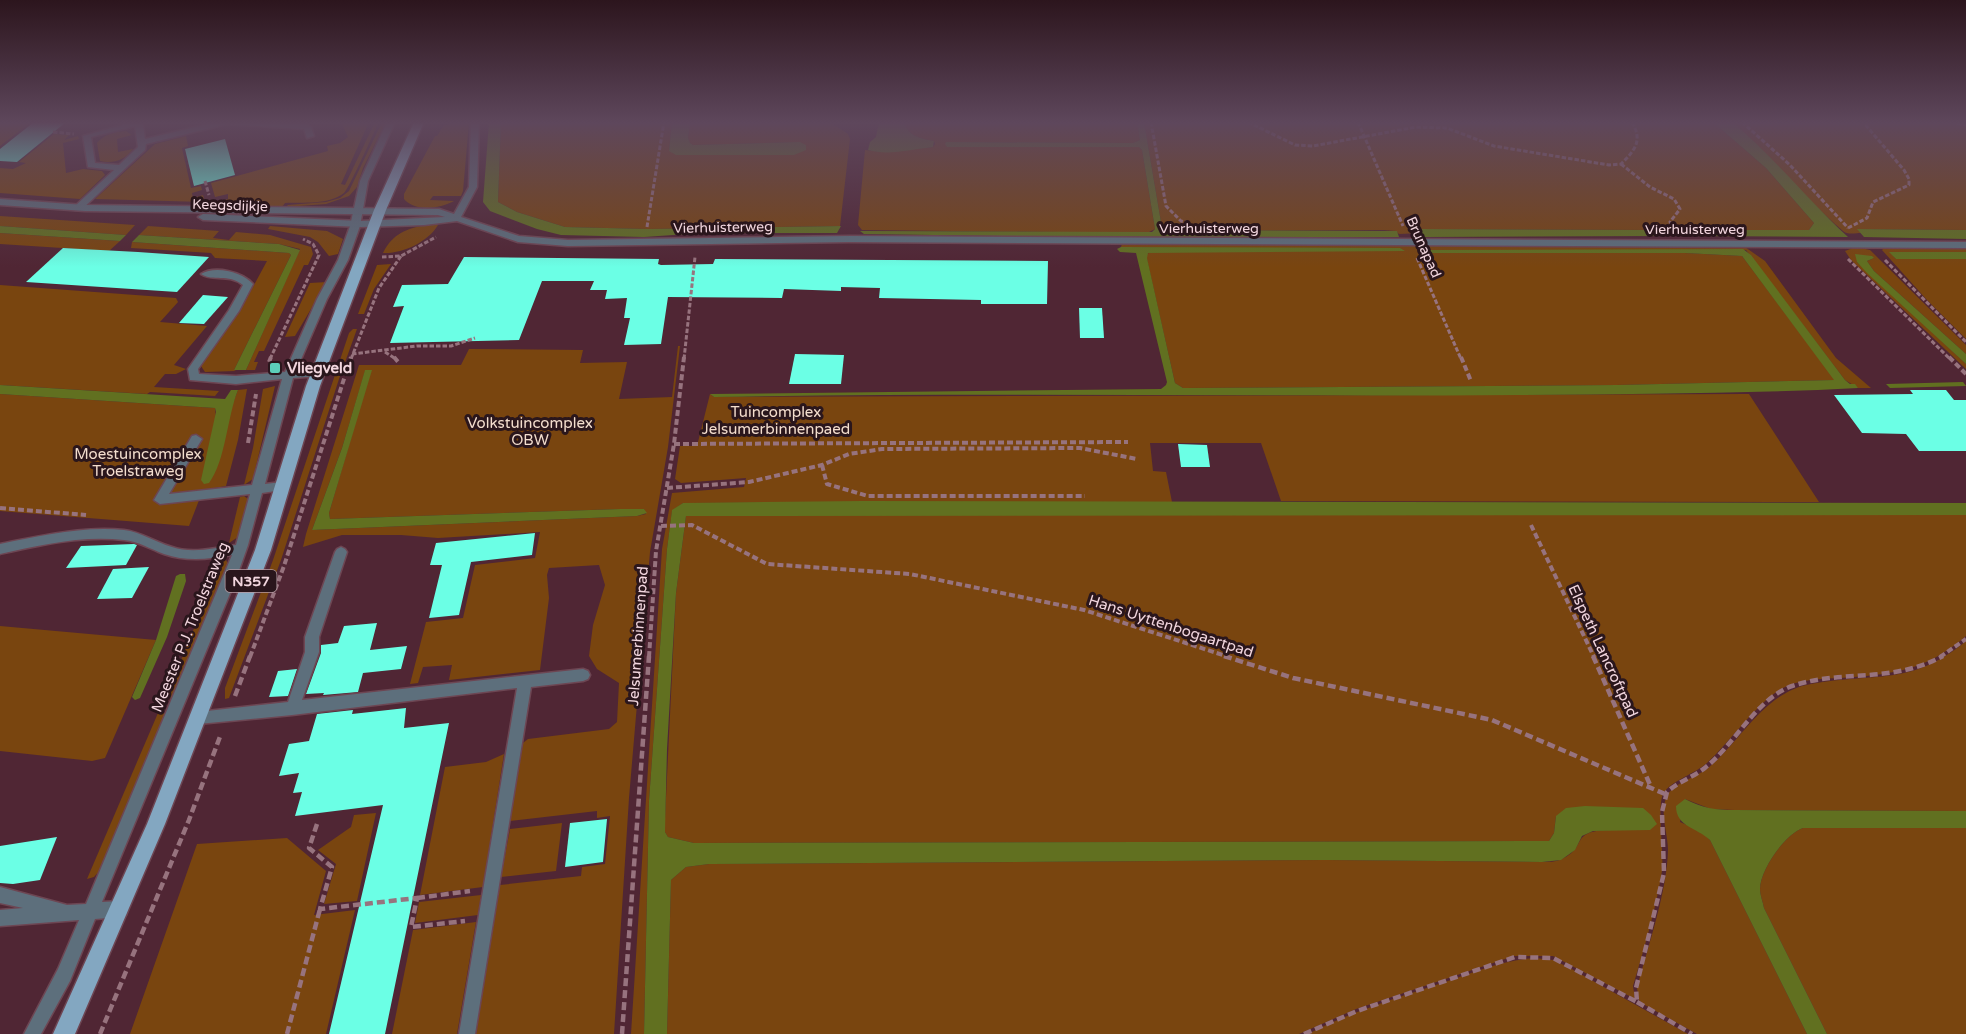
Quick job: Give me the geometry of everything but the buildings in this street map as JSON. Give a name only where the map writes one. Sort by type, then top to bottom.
[{"type":"main road","name":"N357","points":[[64,1034],[120,909],[263,550],[318,372],[374,225],[398,170]]},
{"type":"street","points":[[81,208],[119,170]]},
{"type":"street","name":"Meester P.J. Troelstraweg","points":[[32,1034],[64,975],[226,588],[240,549],[288,376],[322,299],[343,260],[355,226],[364,181],[369,170]]},
{"type":"street","points":[[456,218],[473,187],[474,170]]},
{"type":"street","name":"Keegsdijkje","points":[[0,202],[81,208],[380,210]]},
{"type":"street","name":"Keegsdijkje","points":[[81,208],[114,213],[355,226],[374,225]]},
{"type":"street","name":"Vierhuisterweg","points":[[380,210],[439,212],[518,238],[542,242],[860,239],[1966,245]]},
{"type":"street","name":"Vierhuisterweg","points":[[374,225],[456,218]]},
{"type":"street","points":[[206,274],[236,276],[243,278],[248,284],[234,311],[197,362],[192,374],[200,379],[261,379],[318,372]]},
{"type":"street","points":[[196,439],[160,500],[282,486]]},
{"type":"street","points":[[0,549],[66,538],[120,535],[144,538],[174,553],[240,549]]},
{"type":"street","points":[[292,709],[312,652],[312,637],[341,552]]},
{"type":"street","points":[[198,718],[583,675]]},
{"type":"street","points":[[467,1034],[525,682]]},
{"type":"street","points":[[0,895],[68,912]]},
{"type":"street","points":[[0,918],[120,909]]},
{"type":"path","points":[[647,228],[656,170]]},
{"type":"path","points":[[1160,170],[1166,206],[1181,221],[1193,224]]},
{"type":"path","name":"Brunapad","points":[[1379,170],[1471,381]]},
{"type":"path","points":[[1629,170],[1650,187],[1674,199],[1680,208],[1670,222],[1678,242]]},
{"type":"path","points":[[1795,170],[1859,243]]},
{"type":"path","points":[[1848,228],[1867,218],[1873,202],[1909,185],[1909,179],[1904,170]]},
{"type":"path","points":[[1391,225],[1402,225]]},
{"type":"path","points":[[248,446],[257,390],[261,379],[282,339],[304,283],[319,255],[313,244],[294,237]]},
{"type":"path","name":"Jelsumerbinnenpad","points":[[622,1034],[655,562],[675,444],[697,241]]},
{"type":"path","points":[[1833,243],[1966,374]]},
{"type":"path","points":[[1870,244],[1932,310],[1966,342]]},
{"type":"path","points":[[352,354],[411,346],[460,345],[475,338]]},
{"type":"path","points":[[384,351],[396,358],[399,363]]},
{"type":"path","points":[[675,444],[1128,442]]},
{"type":"path","points":[[667,488],[749,482],[822,465],[849,454],[882,449],[1080,448],[1137,459]]},
{"type":"path","points":[[822,465],[827,484],[868,496],[1085,496]]},
{"type":"path","points":[[0,508],[89,515]]},
{"type":"path","name":"Hans Uyttenbogaartpad","points":[[661,526],[692,525],[767,564],[910,573],[1084,610],[1293,678],[1492,720],[1665,794]]},
{"type":"path","name":"Elspeth Lancroftpad","points":[[1530,525],[1602,676],[1651,788]]},
{"type":"path","points":[[1637,1002],[1636,988],[1664,874],[1666,849],[1662,806],[1665,794],[1672,786],[1706,767],[1782,690],[1810,682],[1886,676],[1917,669],[1939,658],[1966,639]]},
{"type":"path","points":[[287,1034],[332,867],[309,848],[317,824]]},
{"type":"path","points":[[320,909],[491,889]]},
{"type":"path","points":[[417,898],[411,927],[486,919]]},
{"type":"path","points":[[1304,1034],[1357,1011],[1515,957],[1553,958],[1692,1034]]},
{"type":"green space","points":[[0,170],[66,170],[66,173],[95,170],[102,171],[105,175],[80,199],[0,193]]},
{"type":"green space","points":[[126,170],[187,170],[191,188],[201,186],[202,190],[192,193],[193,198],[203,195],[205,202],[95,199]]},
{"type":"green space","points":[[258,170],[347,170],[341,184],[345,185],[352,170],[357,170],[347,189],[338,197],[316,202],[285,203],[282,207],[217,206],[216,202],[228,199],[228,194],[215,197],[211,183]]},
{"type":"green space","points":[[359,170],[362,170],[357,187],[349,196],[326,204],[286,207],[326,202],[340,198],[349,191]]},
{"type":"green space","points":[[417,170],[465,170],[461,196],[433,196],[430,200],[454,201],[428,208],[414,206],[404,199],[404,194]]},
{"type":"green space","points":[[499,170],[846,170],[840,226],[648,229],[565,227],[517,212],[498,202]]},
{"type":"green space","points":[[863,170],[1145,170],[1155,229],[1147,233],[862,230],[858,225]]},
{"type":"green space","points":[[1152,170],[1768,170],[1814,223],[1809,230],[1687,230],[1688,233],[1655,233],[1653,230],[1420,229],[1421,233],[1399,234],[1396,231],[1383,230],[1171,231],[1162,228]]},
{"type":"green space","points":[[1781,170],[1966,170],[1966,230],[1858,229],[1861,233],[1849,233],[1815,205]]},
{"type":"green space","points":[[0,216],[135,225],[126,235],[0,226]]},
{"type":"green space","points":[[427,225],[438,225],[421,242],[406,249],[383,253],[391,241],[401,233]]},
{"type":"green space","points":[[148,226],[219,231],[213,238],[229,240],[236,232],[270,235],[311,247],[313,254],[308,265],[304,265],[264,351],[259,351],[254,362],[258,362],[255,370],[246,370],[300,249],[279,244],[139,235]]},
{"type":"green space","points":[[270,226],[327,231],[343,239],[338,254],[329,256],[318,242],[310,237],[268,229]]},
{"type":"green space","points":[[0,233],[120,241],[109,251],[0,244]]},
{"type":"green space","points":[[132,242],[289,253],[291,255],[234,370],[236,371],[205,372],[201,366],[240,311],[267,261],[215,258],[211,253],[131,248]]},
{"type":"green space","points":[[1122,244],[1742,245],[1765,261],[1836,358],[1871,388],[1858,388],[1845,380],[1746,250],[1429,253],[1685,253],[1742,256],[1835,380],[1617,385],[1183,388],[1175,383],[1146,255],[1150,252],[1228,249],[1121,247]]},
{"type":"green space","points":[[1856,247],[1870,250],[1966,345],[1966,354],[1874,271],[1867,261],[1874,258],[1857,262],[1966,364],[1966,369],[1851,260],[1845,251]]},
{"type":"green space","points":[[1884,248],[1966,248],[1966,252],[1890,252],[1896,259],[1966,259],[1966,339],[1927,300],[1882,250]]},
{"type":"green space","points":[[391,264],[374,289],[364,314],[358,314],[377,265]]},
{"type":"green space","points":[[327,282],[295,336],[285,337],[310,283]]},
{"type":"green space","points":[[0,285],[176,298],[178,302],[160,322],[207,326],[174,365],[186,369],[176,374],[165,374],[154,387],[219,391],[215,396],[0,385]]},
{"type":"green space","points":[[357,329],[281,560],[229,698],[225,699],[225,688],[273,560],[349,333]]},
{"type":"green space","name":"Volkstuincomplex OBW","points":[[678,346],[680,346],[668,447],[650,552],[629,798],[614,1034],[476,1034],[500,885],[581,876],[582,867],[605,864],[610,816],[597,818],[597,811],[510,821],[523,743],[528,739],[609,729],[617,722],[619,683],[597,669],[589,656],[593,625],[605,585],[599,565],[549,568],[547,575],[549,598],[540,670],[449,680],[452,665],[423,667],[418,683],[410,684],[426,622],[463,618],[475,565],[535,558],[540,532],[438,538],[401,535],[342,535],[303,547],[306,534],[359,365],[461,365],[469,349],[583,350],[580,363],[627,362],[619,399],[672,397]],"holes":[[[371,370],[329,513],[330,519],[620,509],[644,509],[646,514],[312,530],[342,448],[365,371]]]},
{"type":"green space","points":[[275,386],[253,479],[244,485],[263,389]]},
{"type":"green space","name":"Moestuincomplex Troelstraweg","points":[[247,389],[238,440],[226,486],[203,490],[189,526],[0,511],[0,394],[215,408],[220,457],[231,408],[238,390]]},
{"type":"green space","name":"Tuincomplex Jelsumerbinnenpaed","points":[[710,394],[714,397],[1749,394],[1819,502],[1281,501],[1261,443],[1150,443],[1153,471],[1166,472],[1172,502],[683,503],[672,511],[667,549],[649,801],[644,1034],[631,1034],[662,549],[672,493],[744,487],[746,478],[681,483],[675,479],[680,446],[697,446]]},
{"type":"green space","points":[[244,496],[248,499],[238,537],[229,543],[240,497]]},
{"type":"green space","points":[[698,514],[1966,515],[1966,636],[1936,657],[1907,669],[1875,675],[1810,680],[1781,689],[1753,713],[1707,763],[1666,790],[1661,801],[1662,871],[1633,986],[1635,999],[1553,956],[1514,956],[1356,1009],[1299,1034],[667,1034],[671,880],[686,867],[709,864],[1326,860],[1547,862],[1560,860],[1570,854],[1583,836],[1588,833],[1609,830],[1556,816],[1554,833],[1549,841],[694,843],[668,837],[665,832],[665,818],[676,593],[686,516]]},
{"type":"green space","points":[[226,560],[228,564],[175,695],[164,702],[221,562]]},
{"type":"green space","points":[[0,626],[156,640],[105,758],[92,761],[0,751]]},
{"type":"green space","points":[[1966,641],[1966,811],[1734,810],[1711,809],[1685,799],[1680,822],[1701,831],[1710,840],[1807,1034],[1697,1034],[1643,1004],[1639,1000],[1637,988],[1656,919],[1667,866],[1668,843],[1664,809],[1670,791],[1708,768],[1755,718],[1780,697],[1794,689],[1811,684],[1909,672],[1946,656]]},
{"type":"green space","points":[[162,710],[166,715],[102,868],[94,877],[87,879],[158,713]]},
{"type":"green space","points":[[504,754],[483,887],[420,895],[445,767],[486,762]]},
{"type":"green space","points":[[376,813],[357,901],[324,904],[336,864],[318,850],[351,827],[354,815]]},
{"type":"green space","points":[[562,823],[556,871],[501,877],[510,829]]},
{"type":"green space","points":[[1803,828],[1966,828],[1966,1034],[1827,1034],[1764,908],[1760,891],[1764,872],[1781,845]]},
{"type":"green space","points":[[287,838],[326,871],[314,915],[355,910],[326,1034],[130,1034],[197,844]]},
{"type":"green space","points":[[481,895],[478,915],[415,923],[419,902]]},
{"type":"green space","points":[[476,922],[457,1034],[392,1034],[413,930]]},
{"type":"green space","points":[[1535,958],[1553,960],[1568,967],[1688,1034],[1308,1034],[1357,1012],[1477,971],[1511,961]]},
{"type":"shaded area","points":[[485,170],[499,170],[498,202],[517,212],[565,227],[648,229],[841,226],[837,233],[702,233],[644,237],[561,235],[537,229],[490,211],[483,202]]},
{"type":"shaded area","points":[[1145,170],[1152,170],[1162,228],[1165,230],[1397,231],[1399,237],[1147,238],[864,234],[860,231],[1152,232],[1155,229]]},
{"type":"shaded area","points":[[1768,170],[1782,170],[1848,237],[1691,236],[1686,230],[1809,230],[1814,223]]},
{"type":"shaded area","points":[[0,226],[126,235],[120,241],[0,233]]},
{"type":"shaded area","points":[[1419,229],[1653,230],[1658,236],[1424,237]]},
{"type":"shaded area","points":[[1857,229],[1966,230],[1966,239],[1864,237]]},
{"type":"shaded area","points":[[139,235],[279,244],[300,250],[246,370],[234,370],[291,255],[289,253],[132,242]]},
{"type":"shaded area","points":[[1121,247],[1400,248],[1405,251],[1148,253],[1147,258],[1175,383],[1183,388],[1617,385],[1834,380],[1742,256],[1685,253],[1429,253],[1426,250],[1743,249],[1751,255],[1845,380],[1850,384],[1855,384],[1858,388],[1731,393],[1519,395],[714,397],[710,394],[1161,389],[1167,382],[1136,253],[1120,252],[1117,249]]},
{"type":"shaded area","points":[[1889,252],[1966,252],[1966,259],[1896,259]]},
{"type":"shaded area","points":[[1855,254],[1872,256],[1874,258],[1867,261],[1874,271],[1966,354],[1966,364],[1867,273],[1857,262]]},
{"type":"shaded area","points":[[365,370],[372,370],[329,513],[330,519],[620,509],[644,509],[647,513],[637,516],[312,530],[342,448]]},
{"type":"shaded area","points":[[1963,382],[1966,386],[1890,388],[1886,384]]},
{"type":"shaded area","points":[[0,385],[225,399],[231,390],[238,390],[219,463],[209,483],[204,484],[201,480],[215,408],[0,394]]},
{"type":"shaded area","points":[[863,501],[1966,503],[1966,515],[686,516],[676,593],[667,749],[665,832],[668,837],[694,843],[1549,841],[1554,833],[1556,816],[1566,808],[1585,806],[1643,808],[1657,824],[1650,830],[1593,831],[1582,836],[1575,850],[1561,860],[1542,862],[1326,860],[709,864],[686,867],[671,880],[667,1034],[644,1034],[649,801],[667,549],[672,510],[683,503]]},
{"type":"shaded area","points":[[185,574],[186,581],[167,637],[140,698],[135,700],[132,697],[156,640],[176,576]]},
{"type":"shaded area","points":[[1685,799],[1703,806],[1727,810],[1966,811],[1966,828],[1803,828],[1781,845],[1764,872],[1760,894],[1764,908],[1827,1034],[1807,1034],[1710,840],[1679,818],[1676,806]]},
{"type":"place","name":"Vliegveld","points":[[275,368]]}]
